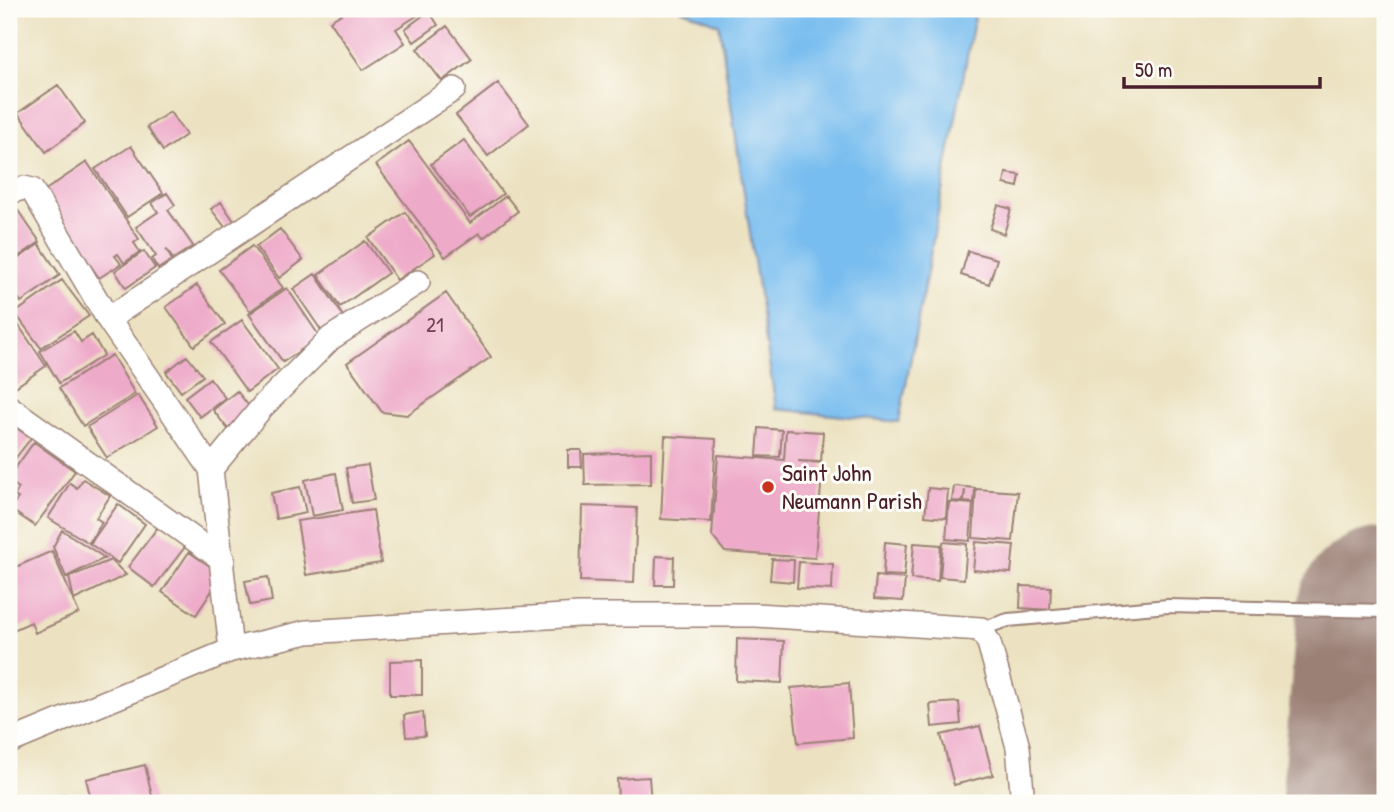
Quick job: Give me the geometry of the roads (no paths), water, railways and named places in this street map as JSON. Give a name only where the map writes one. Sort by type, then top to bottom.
[{"type":"street","points":[[108,319],[454,89]]},
{"type":"street","points":[[9,192],[24,188],[32,190],[108,319],[211,469],[231,650]]},
{"type":"street","points":[[211,469],[263,406],[331,338],[418,282]]},
{"type":"street","points":[[9,407],[223,560]]},
{"type":"street","points":[[9,741],[231,650],[307,632],[579,615],[756,615],[981,629],[989,643],[1018,747],[1023,803]]},
{"type":"lane","points":[[981,629],[1008,620],[1168,606],[1385,611]]},
{"type":"water","points":[[680,9],[976,9],[899,422],[776,409],[719,24]]},
{"type":"place","name":"Saint John Neumann Parish","points":[[768,487]]}]
